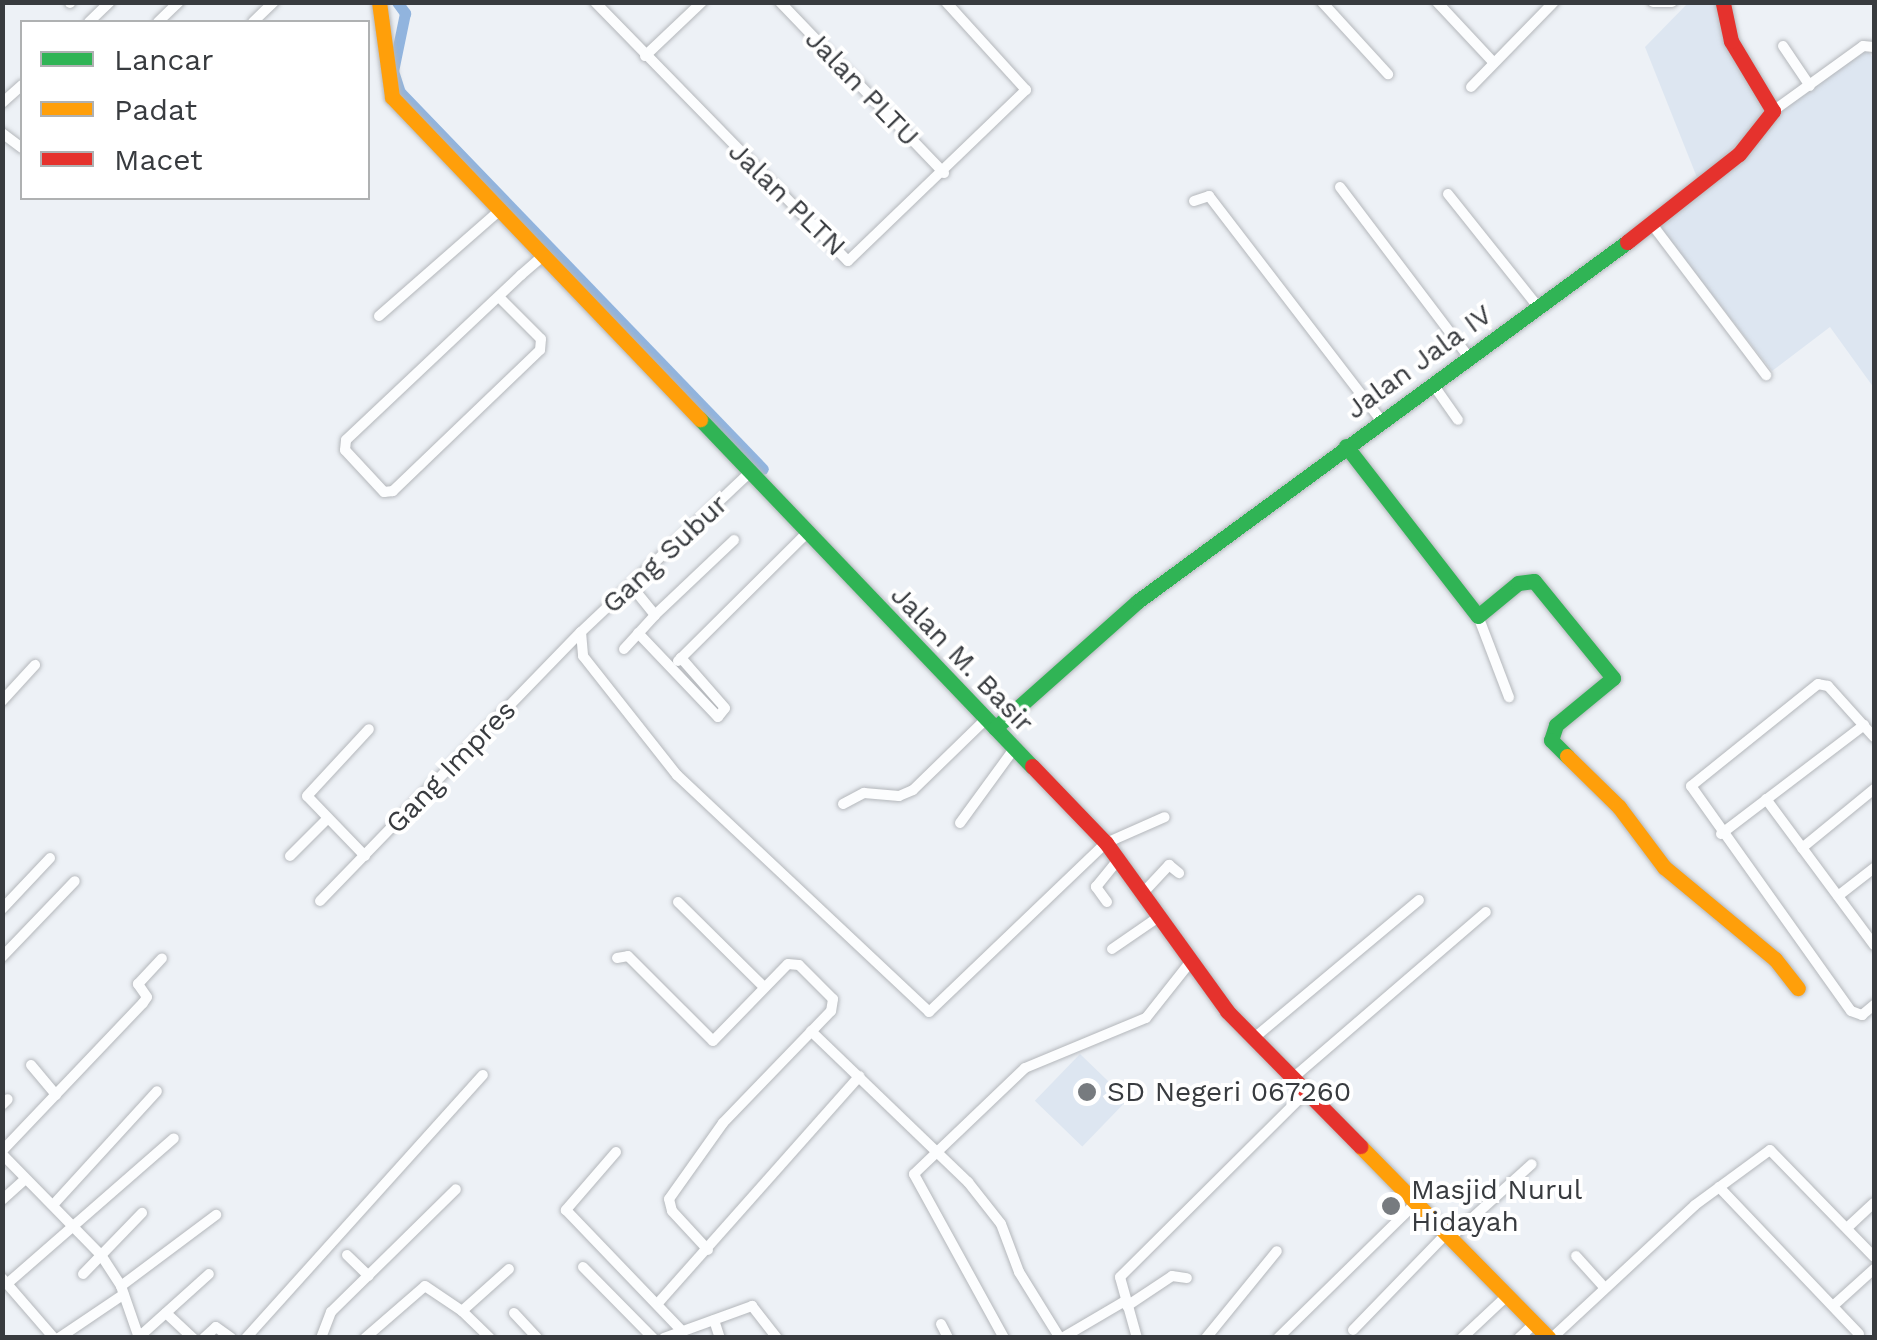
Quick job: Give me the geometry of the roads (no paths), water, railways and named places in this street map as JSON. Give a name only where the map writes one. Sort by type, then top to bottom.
[{"type":"street","points":[[92,20],[110,2]]},
{"type":"street","points":[[160,20],[179,2]]},
{"type":"street","points":[[255,20],[274,2]]},
{"type":"street","name":"Jalan M. Basir","points":[[379,2],[386,21],[387,90],[805,535],[1106,843],[1188,965],[1254,1038],[1550,1338]]},
{"type":"street","name":"Jalan PLTN","points":[[596,2],[848,261],[944,173],[1026,90],[946,2]]},
{"type":"street","points":[[645,56],[702,2]]},
{"type":"street","name":"Jalan PLTU","points":[[780,2],[944,173]]},
{"type":"street","points":[[1322,2],[1388,74]]},
{"type":"street","points":[[1437,2],[1494,64]]},
{"type":"street","points":[[1471,87],[1554,2]]},
{"type":"street","points":[[1653,2],[1672,2]]},
{"type":"street","points":[[1723,2],[1732,41],[1774,111],[1864,46],[1874,47]]},
{"type":"street","points":[[1783,46],[1810,86]]},
{"type":"street","name":"Jalan Jala IV","points":[[990,724],[1138,601],[1723,169],[1774,111]]},
{"type":"street","points":[[1340,187],[1468,356]]},
{"type":"street","points":[[1448,194],[1539,308]]},
{"type":"street","points":[[1194,201],[1209,196],[1381,420]]},
{"type":"street","points":[[378,316],[499,211]]},
{"type":"street","points":[[1651,224],[1766,375]]},
{"type":"street","points":[[499,297],[541,339],[540,350],[393,491],[384,492],[344,442],[499,297],[542,257]]},
{"type":"street","points":[[1432,382],[1458,420]]},
{"type":"street","points":[[1346,446],[1478,616],[1510,696]]},
{"type":"street","name":"Gang Subur","points":[[581,632],[748,475]]},
{"type":"street","points":[[670,669],[805,535]]},
{"type":"street","points":[[624,649],[734,540]]},
{"type":"street","points":[[1478,616],[1518,583],[1534,581],[1613,678],[1556,725],[1551,740],[1619,807],[1664,866],[1741,937],[1775,958],[1798,988]]},
{"type":"street","points":[[632,587],[655,615]]},
{"type":"street","points":[[581,632],[582,656],[677,775],[929,1012],[1106,843],[1165,818]]},
{"type":"street","name":"Gang Impres","points":[[320,901],[581,632]]},
{"type":"street","points":[[638,633],[718,718],[725,708],[681,658]]},
{"type":"street","points":[[2,700],[35,665]]},
{"type":"street","points":[[1874,736],[1818,684],[1690,786],[1851,1011],[1857,1016],[1874,1006]]},
{"type":"street","points":[[843,804],[868,792],[898,796],[913,790],[990,724]]},
{"type":"street","points":[[1721,834],[1864,725]]},
{"type":"street","points":[[365,856],[327,820],[308,793],[369,729]]},
{"type":"street","points":[[960,823],[1014,748]]},
{"type":"street","points":[[1802,848],[1874,789]]},
{"type":"street","points":[[1766,800],[1874,944]]},
{"type":"street","points":[[290,856],[327,820]]},
{"type":"street","points":[[2,909],[50,858]]},
{"type":"street","points":[[1107,902],[1096,887],[1120,860]]},
{"type":"street","points":[[1142,894],[1169,865],[1180,874]]},
{"type":"street","points":[[1838,896],[1874,868]]},
{"type":"street","points":[[2,957],[75,881]]},
{"type":"street","points":[[1254,1038],[1419,900]]},
{"type":"street","points":[[678,902],[763,986]]},
{"type":"street","points":[[1294,1077],[1486,912]]},
{"type":"street","points":[[1112,949],[1157,918]]},
{"type":"street","points":[[617,958],[628,956],[712,1040],[763,986],[795,964],[831,995],[831,1011],[722,1123],[669,1198],[672,1211],[708,1250]]},
{"type":"street","points":[[162,958],[138,984],[147,997],[144,1003],[2,1152],[101,1256],[122,1290],[139,1337],[209,1274]]},
{"type":"street","points":[[1004,1338],[916,1180],[917,1169],[1024,1068],[1146,1018],[1188,965]]},
{"type":"street","points":[[811,1031],[938,1148],[1001,1224],[1019,1272],[1061,1338],[1172,1276],[1186,1278]]},
{"type":"street","points":[[31,1066],[56,1095]]},
{"type":"street","points":[[246,1338],[483,1076]]},
{"type":"street","points":[[659,1302],[860,1076]]},
{"type":"street","points":[[1136,1338],[1120,1277],[1307,1090]]},
{"type":"street","points":[[53,1205],[157,1091]]},
{"type":"street","points":[[174,1138],[76,1228],[4,1280],[56,1338],[216,1215]]},
{"type":"street","points":[[1550,1338],[1602,1285],[1770,1150],[1874,1257]]},
{"type":"street","points":[[616,1152],[566,1210],[659,1302],[682,1331]]},
{"type":"street","points":[[1353,1330],[1448,1236],[1532,1164]]},
{"type":"street","points":[[2,1200],[25,1178]]},
{"type":"street","points":[[321,1338],[327,1318],[456,1188]]},
{"type":"street","points":[[1719,1188],[1858,1334]]},
{"type":"street","points":[[1848,1227],[1874,1202]]},
{"type":"street","points":[[1278,1338],[1416,1203]]},
{"type":"street","points":[[83,1274],[142,1213]]},
{"type":"street","points":[[1206,1338],[1276,1250]]},
{"type":"street","points":[[347,1256],[368,1276]]},
{"type":"street","points":[[1576,1256],[1602,1285]]},
{"type":"street","points":[[583,1267],[652,1338]]},
{"type":"street","points":[[462,1311],[510,1269]]},
{"type":"street","points":[[1833,1306],[1874,1269]]},
{"type":"street","points":[[365,1338],[425,1286],[462,1311],[490,1338]]},
{"type":"street","points":[[1462,1338],[1508,1295]]},
{"type":"street","points":[[664,1338],[756,1306],[777,1338]]},
{"type":"street","points":[[166,1313],[193,1338]]},
{"type":"street","points":[[514,1313],[537,1338]]},
{"type":"street","points":[[714,1320],[720,1338]]},
{"type":"street","points":[[1520,1338],[1534,1322]]},
{"type":"street","points":[[941,1324],[948,1338]]},
{"type":"street","points":[[204,1338],[216,1327],[231,1338]]},
{"type":"waterway","points":[[397,2],[405,13],[393,71],[400,92],[763,469]]},
{"type":"place","name":"SD Negeri 067260","points":[[1087,1092]]},
{"type":"place","name":"Masjid Nurul Hidayah","points":[[1391,1206]]}]
